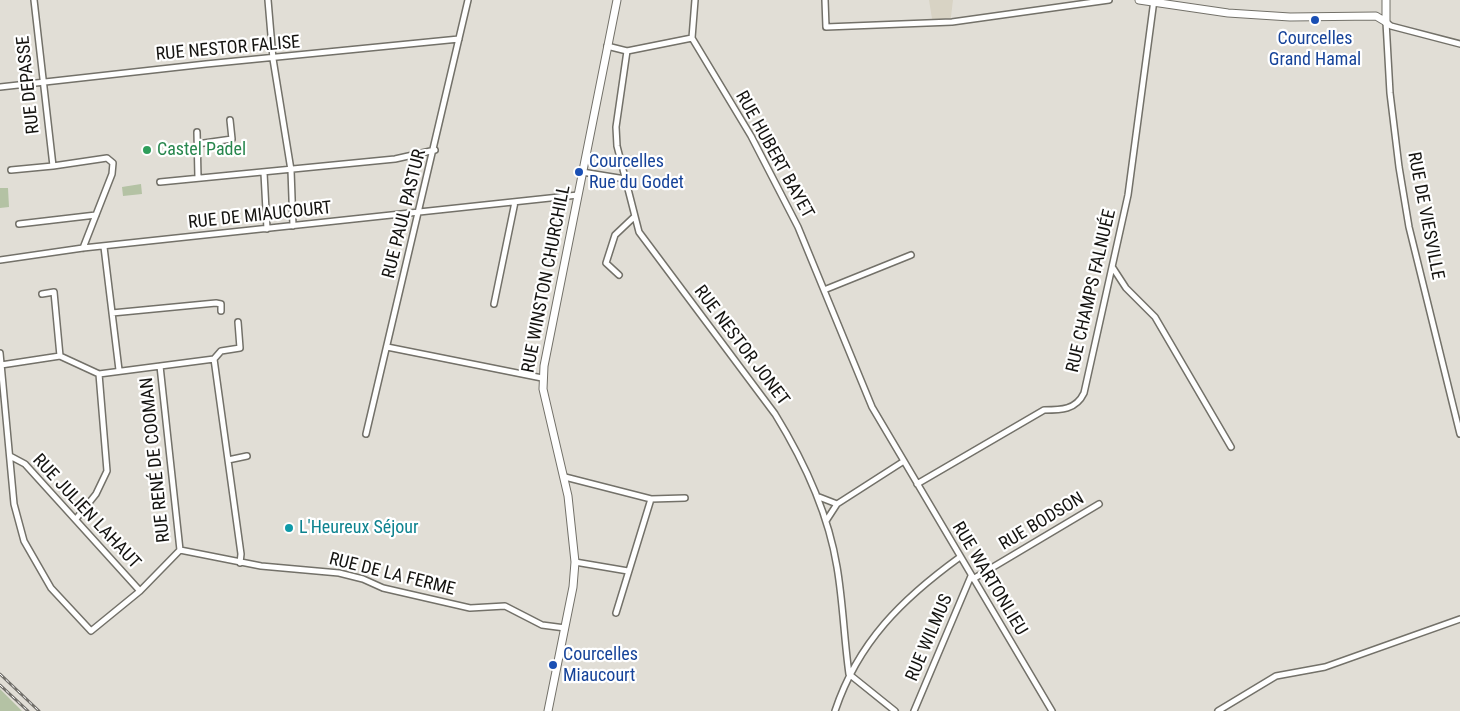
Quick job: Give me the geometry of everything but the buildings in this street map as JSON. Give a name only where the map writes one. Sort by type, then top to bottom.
[{"type":"main road","name":"RUE WINSTON CHURCHILL","points":[[549,710],[565,628],[575,562],[565,476],[543,389],[542,378],[617,0]]},
{"type":"main road","points":[[1139,0],[1228,13],[1290,17],[1376,16],[1386,22]]},
{"type":"main road","name":"RUE DE VIESVILLE","points":[[1386,0],[1386,22]]},
{"type":"street","name":"RUE DEPASSE","points":[[34,0],[53,166]]},
{"type":"street","points":[[268,0],[273,59],[291,170],[293,226]]},
{"type":"street","name":"RUE PAUL PASTUR","points":[[366,434],[418,213],[435,150],[468,0]]},
{"type":"street","points":[[607,46],[627,51],[692,38],[695,0]]},
{"type":"street","points":[[825,0],[826,27],[952,22],[1109,0]]},
{"type":"street","name":"RUE CHAMPS FALNUÉE","points":[[917,484],[1044,410],[1062,410],[1072,407],[1080,401],[1084,393],[1128,195],[1154,1]]},
{"type":"street","points":[[1386,22],[1391,26],[1460,44]]},
{"type":"street","name":"RUE DE VIESVILLE","points":[[1386,22],[1390,92],[1399,167],[1409,226],[1460,434]]},
{"type":"street","name":"RUE HUBERT BAYET","points":[[692,38],[751,136],[798,227],[872,407],[904,461]]},
{"type":"street","name":"RUE NESTOR FALISE","points":[[0,87],[459,40]]},
{"type":"street","name":"RUE NESTOR JONET","points":[[627,51],[616,127],[617,146],[639,232],[775,414],[819,498],[837,565],[849,674]]},
{"type":"street","points":[[197,144],[232,139],[230,120]]},
{"type":"street","points":[[197,132],[198,178]]},
{"type":"street","points":[[160,182],[395,159],[435,150]]},
{"type":"street","points":[[11,170],[107,158],[113,163],[112,174],[83,248]]},
{"type":"street","points":[[582,172],[625,180]]},
{"type":"street","points":[[264,173],[267,229]]},
{"type":"street","name":"RUE DE MIAUCOURT","points":[[0,260],[83,248],[578,195]]},
{"type":"street","points":[[494,304],[515,202]]},
{"type":"street","points":[[19,224],[96,214]]},
{"type":"street","points":[[619,275],[606,263],[615,235],[634,217]]},
{"type":"street","points":[[104,247],[119,370]]},
{"type":"street","points":[[824,290],[911,255]]},
{"type":"street","points":[[1113,268],[1126,288],[1152,313],[1231,447]]},
{"type":"street","points":[[42,294],[54,292],[60,356]]},
{"type":"street","points":[[112,314],[216,303],[220,304],[221,311]]},
{"type":"street","points":[[1,365],[60,356],[99,374],[214,359],[221,351],[240,348],[238,322]]},
{"type":"street","points":[[387,347],[542,378]]},
{"type":"street","points":[[0,353],[10,456]]},
{"type":"street","points":[[214,359],[241,554],[240,563]]},
{"type":"street","name":"RUE RENÉ DE COOMAN","points":[[10,456],[14,504],[24,541],[51,588],[91,631],[140,590],[180,550],[160,366]]},
{"type":"street","points":[[76,518],[95,495],[107,471],[99,374]]},
{"type":"street","name":"RUE JULIEN LAHAUT","points":[[10,456],[25,464],[140,590]]},
{"type":"street","points":[[228,460],[247,456]]},
{"type":"street","points":[[826,521],[837,504],[904,461]]},
{"type":"street","name":"RUE WARTONLIEU","points":[[904,461],[1052,711]]},
{"type":"street","points":[[565,476],[651,499],[685,498]]},
{"type":"street","points":[[819,498],[837,504]]},
{"type":"street","points":[[616,613],[651,499]]},
{"type":"street","name":"RUE BODSON","points":[[972,577],[1099,504]]},
{"type":"street","name":"RUE DE LA FERME","points":[[180,550],[240,563],[339,573],[363,579],[383,588],[470,608],[505,606],[542,625],[565,628]]},
{"type":"street","points":[[835,711],[849,674],[890,615],[922,584],[960,557]]},
{"type":"street","points":[[575,562],[628,571]]},
{"type":"street","name":"RUE WILMUS","points":[[914,711],[972,577]]},
{"type":"street","points":[[1218,711],[1276,676],[1325,667],[1460,619]]},
{"type":"street","points":[[849,674],[895,711]]},
{"type":"shaded area","points":[[929,0],[953,0],[950,25],[933,25]]},
{"type":"green space","points":[[141,184],[142,194],[123,196],[122,187]]},
{"type":"green space","points":[[0,188],[8,188],[9,207],[0,208]]},
{"type":"green space","points":[[0,689],[22,711],[0,711]]},
{"type":"railway","points":[[0,674],[39,711]]},
{"type":"railway","points":[[0,685],[28,711]]},
{"type":"place","name":"Courcelles Grand Hamal","points":[[1315,20]]},
{"type":"place","name":"Castel Padel","points":[[147,150]]},
{"type":"place","name":"Courcelles Rue du Godet","points":[[579,172]]},
{"type":"place","name":"L'Heureux Séjour","points":[[289,528]]},
{"type":"place","name":"Courcelles Miaucourt","points":[[553,665]]}]
